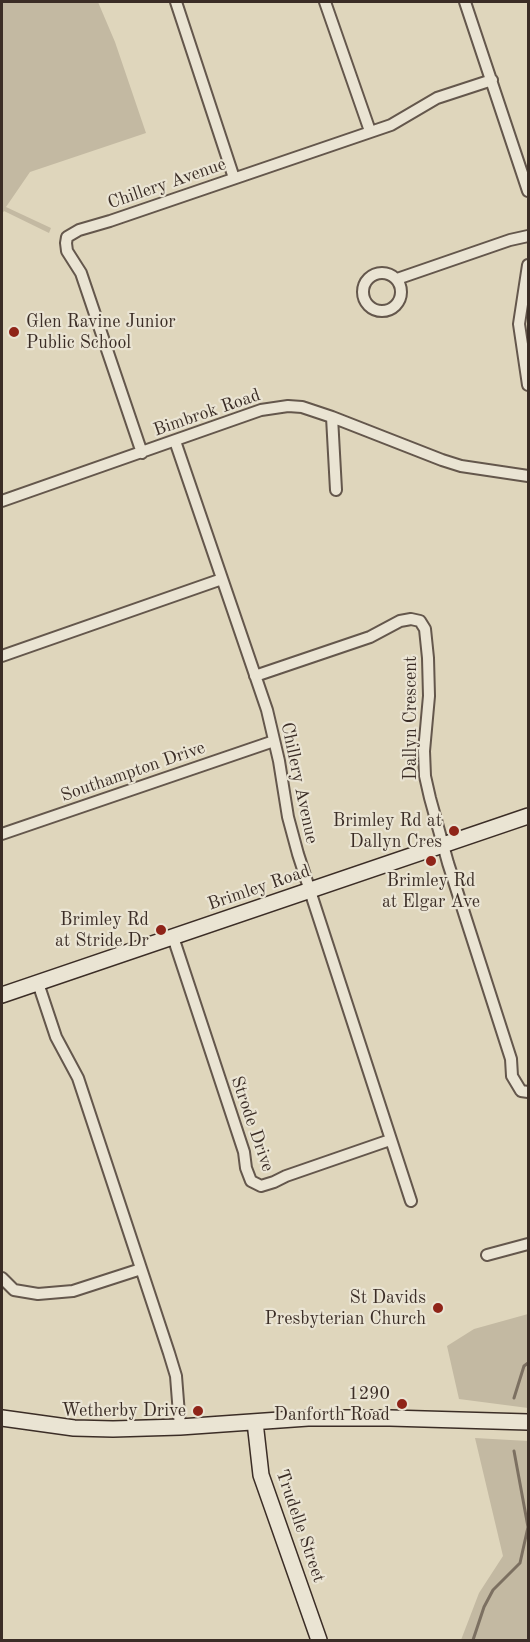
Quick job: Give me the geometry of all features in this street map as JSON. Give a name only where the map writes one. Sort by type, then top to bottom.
[{"type":"main road","name":"Brimley Road","points":[[2,995],[528,816]]},
{"type":"main road","points":[[2,1418],[74,1428],[180,1427],[308,1418],[528,1422]]},
{"type":"main road","name":"Trudelle Street","points":[[255,1422],[261,1475],[319,1641]]},
{"type":"street","points":[[176,2],[234,178]]},
{"type":"street","points":[[325,2],[370,131]]},
{"type":"street","points":[[465,2],[528,191]]},
{"type":"street","name":"Chillery Avenue","points":[[142,453],[81,273],[67,251],[67,237],[79,230],[391,125],[436,98],[492,80]]},
{"type":"street","points":[[396,279],[528,236]]},
{"type":"street","points":[[528,265],[519,324],[528,385]]},
{"type":"street","name":"Bimbrok Road","points":[[2,501],[261,410],[288,406],[302,407],[332,417],[413,450],[452,463],[528,476]]},
{"type":"street","points":[[332,417],[336,490]]},
{"type":"street","name":"Chillery Avenue","points":[[175,441],[255,676],[274,741],[288,817],[411,1201]]},
{"type":"street","points":[[2,656],[222,579]]},
{"type":"street","name":"Dallyn Crescent","points":[[255,676],[370,637],[400,621],[411,619],[420,621],[425,629],[429,696],[424,751],[425,776],[442,846]]},
{"type":"street","name":"Southampton Drive","points":[[2,834],[274,741]]},
{"type":"street","points":[[442,846],[511,1059],[512,1076],[521,1091],[528,1092]]},
{"type":"street","name":"Strode Drive","points":[[173,938],[237,1131],[251,1181],[261,1186],[390,1140]]},
{"type":"street","points":[[38,983],[56,1037],[78,1078],[176,1376],[180,1427]]},
{"type":"street","points":[[487,1255],[528,1244]]},
{"type":"street","points":[[2,1278],[14,1290],[38,1294],[73,1291],[141,1269]]},
{"type":"shaded area","points":[[2,2],[98,2],[115,42],[146,133],[30,172],[6,207],[51,228],[49,233],[4,211],[2,214]]},
{"type":"shaded area","points":[[528,1314],[528,1408],[459,1399],[447,1346],[474,1329]]},
{"type":"shaded area","points":[[475,1438],[528,1441],[528,1640],[461,1640],[479,1593],[503,1556]]},
{"type":"waterway","points":[[514,1398],[524,1366],[528,1363]]},
{"type":"waterway","points":[[473,1640],[484,1607],[493,1590],[520,1563],[528,1527],[514,1451]]},
{"type":"place","name":"Glen Ravine Junior Public School","points":[[14,332]]},
{"type":"place","name":"Brimley Rd at Dallyn Cres","points":[[454,831]]},
{"type":"place","name":"Brimley Rd at Elgar Ave","points":[[431,861]]},
{"type":"place","name":"Brimley Rd at Stride Dr","points":[[161,930]]},
{"type":"place","name":"St Davids Presbyterian Church","points":[[438,1308]]},
{"type":"place","name":"1290 Danforth Road","points":[[402,1404]]},
{"type":"place","name":"Wetherby Drive","points":[[198,1411]]}]
